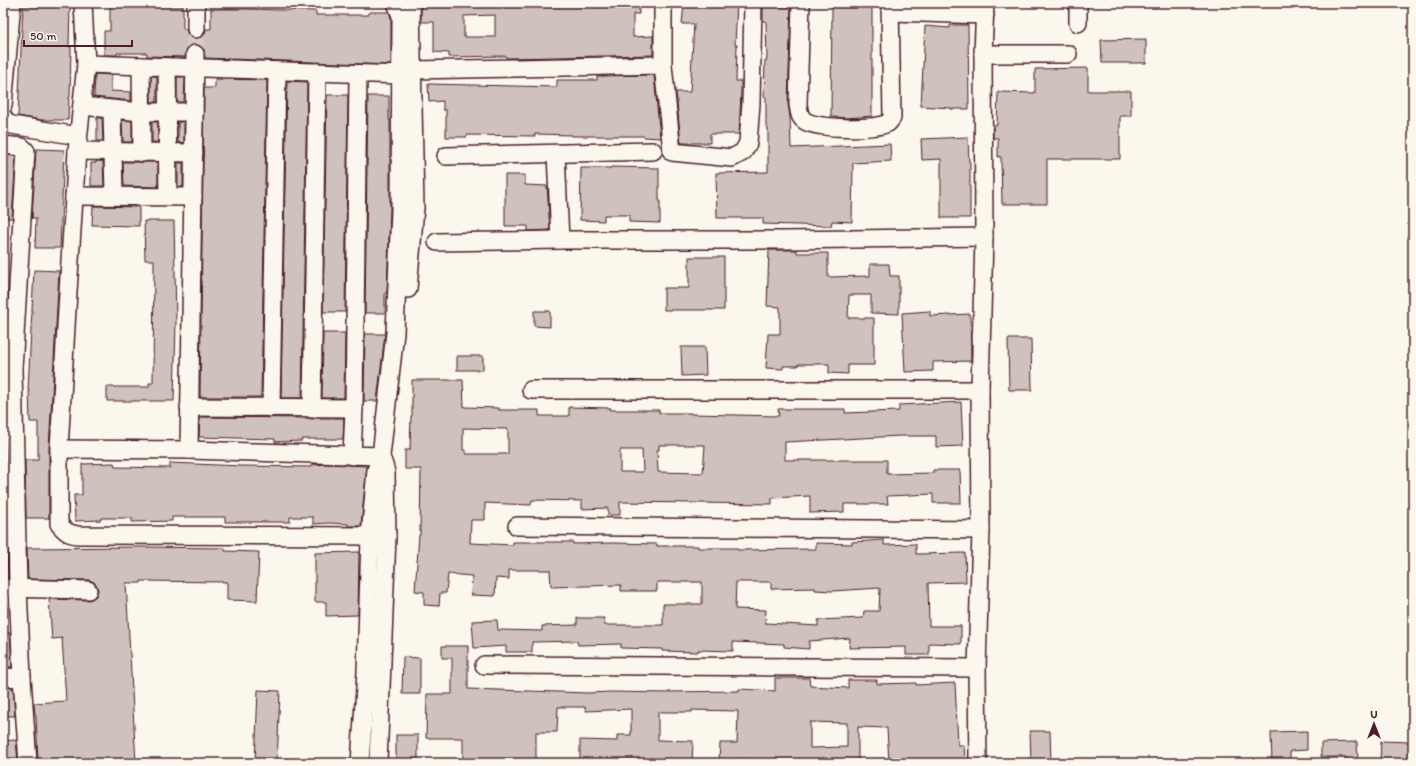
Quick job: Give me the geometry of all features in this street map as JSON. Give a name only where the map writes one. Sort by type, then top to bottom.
[{"type":"street","points":[[3,106],[12,3]]},
{"type":"street","points":[[83,3],[86,64],[74,196],[59,449],[59,524],[65,532],[70,535],[387,536]]},
{"type":"street","points":[[196,3],[196,29]]},
{"type":"street","points":[[396,3],[401,16],[407,73]]},
{"type":"street","points":[[360,763],[366,672],[370,536],[376,470],[381,456],[395,333],[407,208],[407,73],[411,3]]},
{"type":"street","points":[[663,3],[663,65],[672,152],[732,158],[743,152],[748,143],[751,103],[753,3]]},
{"type":"street","points":[[801,3],[798,104],[800,115],[805,120],[821,126],[836,127],[872,127],[888,123],[892,118],[891,8],[985,9],[983,54],[984,237],[980,390],[981,530],[977,668],[978,763]]},
{"type":"street","points":[[1078,3],[1078,23]]},
{"type":"street","points":[[983,54],[1068,54]]},
{"type":"street","points":[[86,64],[168,67],[195,61],[277,71],[358,74],[663,65]]},
{"type":"street","points":[[189,450],[195,61]]},
{"type":"street","points":[[142,66],[142,153]]},
{"type":"street","points":[[168,67],[168,196]]},
{"type":"street","points":[[271,408],[277,71]]},
{"type":"street","points":[[312,409],[317,72]]},
{"type":"street","points":[[352,456],[354,408],[358,74]]},
{"type":"street","points":[[82,106],[141,112],[194,112]]},
{"type":"street","points":[[112,110],[114,196]]},
{"type":"street","points":[[3,117],[7,123],[12,125],[112,152],[194,153]]},
{"type":"street","points":[[3,145],[22,147],[26,151],[8,369],[10,588],[22,678],[28,763]]},
{"type":"street","points":[[446,156],[653,151]]},
{"type":"street","points":[[556,154],[560,240]]},
{"type":"street","points":[[74,196],[193,196]]},
{"type":"street","points":[[437,242],[984,237]]},
{"type":"street","points":[[531,390],[980,390]]},
{"type":"street","points":[[189,407],[312,409],[354,408]]},
{"type":"street","points":[[59,449],[189,450],[381,456]]},
{"type":"street","points":[[378,763],[387,536],[386,472],[381,456]]},
{"type":"street","points":[[517,526],[981,530]]},
{"type":"street","points":[[10,588],[88,590]]},
{"type":"street","points":[[484,665],[977,668]]},
{"type":"street","points":[[3,677],[22,678]]},
{"type":"building","points":[[52,3],[70,3],[69,47],[71,47],[68,120],[42,120],[18,116],[23,6],[52,6]]},
{"type":"building","points":[[421,3],[639,3],[639,14],[633,14],[633,37],[653,36],[653,55],[506,58],[506,56],[449,57],[449,53],[434,52],[434,22],[421,22]],"holes":[[[495,15],[495,37],[464,37],[464,16]]]},
{"type":"building","points":[[684,3],[737,3],[735,45],[737,45],[736,81],[741,81],[739,134],[710,134],[710,143],[681,143],[676,92],[690,92],[694,24],[682,24]]},
{"type":"building","points":[[832,3],[872,3],[872,116],[847,118],[831,117]]},
{"type":"building","points":[[110,4],[183,6],[183,29],[186,29],[191,38],[196,39],[205,34],[206,29],[211,29],[211,9],[316,11],[316,15],[369,15],[369,12],[389,12],[391,18],[391,65],[205,58],[204,49],[196,44],[190,45],[187,49],[185,57],[147,56],[147,53],[117,53],[117,55],[104,55],[104,31],[110,31]]},
{"type":"building","points":[[763,6],[791,7],[788,104],[791,148],[890,144],[891,161],[853,163],[852,222],[832,221],[831,226],[763,224],[763,218],[717,218],[716,173],[768,172],[768,128],[766,127],[766,97],[764,97],[765,60],[767,60],[766,21],[763,21]]},
{"type":"building","points":[[950,25],[968,25],[969,109],[921,106],[925,26],[950,28]]},
{"type":"building","points":[[1146,39],[1146,63],[1102,63],[1101,40]]},
{"type":"building","points":[[1088,68],[1088,91],[1131,91],[1131,116],[1120,116],[1120,159],[1047,159],[1047,204],[1002,204],[1001,157],[998,157],[998,138],[993,138],[993,125],[997,125],[998,92],[1035,93],[1035,69]]},
{"type":"building","points":[[95,74],[111,75],[111,91],[131,92],[131,101],[94,97]]},
{"type":"building","points":[[654,75],[660,138],[644,136],[572,136],[535,134],[535,136],[467,135],[467,137],[446,137],[446,110],[443,110],[443,101],[429,102],[428,84],[557,87],[557,80],[597,80],[597,76]]},
{"type":"building","points":[[151,76],[157,76],[157,102],[151,102]]},
{"type":"building","points":[[177,77],[185,77],[184,102],[177,102]]},
{"type":"building","points":[[215,79],[267,80],[261,397],[200,397],[204,88],[215,88]]},
{"type":"building","points":[[287,81],[307,82],[302,398],[281,398]]},
{"type":"building","points":[[327,95],[348,95],[345,312],[323,312]]},
{"type":"building","points":[[368,96],[389,96],[390,209],[385,313],[365,313]]},
{"type":"building","points":[[97,118],[102,118],[103,141],[97,141]]},
{"type":"building","points":[[122,120],[132,121],[132,142],[123,142]]},
{"type":"building","points":[[152,122],[158,122],[158,142],[152,142]]},
{"type":"building","points":[[178,122],[184,122],[184,143],[178,143]]},
{"type":"building","points":[[968,137],[970,162],[970,218],[941,218],[941,159],[922,160],[921,139]]},
{"type":"building","points":[[36,149],[64,150],[60,248],[35,248],[36,218],[32,218]]},
{"type":"building","points":[[3,155],[16,156],[12,218],[3,218]]},
{"type":"building","points":[[96,161],[103,161],[104,186],[91,186],[91,163],[96,163]]},
{"type":"building","points":[[123,162],[158,162],[158,187],[124,186]]},
{"type":"building","points":[[178,163],[183,163],[183,187],[178,187]]},
{"type":"building","points":[[581,168],[659,168],[660,223],[629,222],[629,215],[604,215],[604,221],[580,220]]},
{"type":"building","points":[[505,175],[525,175],[525,185],[547,186],[550,230],[528,231],[528,226],[505,226]]},
{"type":"building","points":[[93,206],[139,207],[139,226],[92,225]]},
{"type":"building","points":[[144,221],[174,221],[176,322],[174,401],[107,401],[107,387],[149,387],[149,383],[153,383],[154,260],[145,260]]},
{"type":"building","points":[[769,250],[797,250],[797,253],[828,253],[828,277],[870,276],[870,264],[889,264],[890,276],[899,276],[899,314],[871,313],[871,295],[849,295],[848,318],[874,318],[874,365],[848,365],[848,374],[829,373],[829,364],[798,364],[798,366],[783,366],[783,369],[766,368],[768,334],[780,334],[780,307],[767,306]]},
{"type":"building","points":[[689,257],[724,257],[724,310],[664,310],[664,288],[689,288]]},
{"type":"building","points":[[34,270],[59,271],[49,448],[49,518],[26,518],[25,460],[38,460],[38,422],[30,422],[28,390]]},
{"type":"building","points":[[534,311],[550,311],[550,327],[534,326]]},
{"type":"building","points":[[930,311],[930,316],[970,314],[971,361],[933,362],[933,371],[905,372],[902,313]]},
{"type":"building","points":[[323,333],[345,333],[344,398],[322,398]]},
{"type":"building","points":[[365,334],[385,334],[377,401],[364,401]]},
{"type":"building","points":[[1008,339],[1031,339],[1032,390],[1009,390]]},
{"type":"building","points":[[681,347],[705,347],[706,375],[682,376]]},
{"type":"building","points":[[457,356],[483,356],[483,370],[457,370]]},
{"type":"building","points":[[412,380],[463,380],[464,407],[499,408],[499,410],[539,410],[539,416],[569,416],[569,407],[611,408],[610,410],[659,410],[659,413],[779,416],[778,409],[845,409],[845,413],[899,411],[899,405],[961,402],[963,446],[936,447],[936,436],[900,436],[785,442],[785,460],[887,460],[887,474],[933,473],[933,470],[960,470],[961,503],[933,503],[933,494],[887,496],[888,504],[844,504],[844,512],[810,513],[810,496],[772,498],[772,504],[620,502],[620,515],[608,515],[608,508],[582,509],[582,501],[532,500],[531,505],[485,503],[485,520],[471,520],[470,543],[513,545],[513,542],[657,544],[657,546],[737,548],[737,550],[816,549],[816,543],[852,544],[852,542],[884,540],[884,545],[916,544],[916,554],[965,553],[966,582],[928,583],[929,626],[961,626],[961,644],[929,643],[929,655],[906,655],[906,647],[849,648],[850,638],[809,641],[809,649],[784,647],[784,644],[733,642],[733,651],[698,650],[698,652],[621,648],[621,644],[578,645],[577,641],[532,642],[532,652],[506,652],[506,646],[474,648],[472,621],[497,620],[498,630],[542,631],[542,626],[577,625],[577,618],[604,618],[604,625],[663,625],[663,604],[702,604],[702,582],[657,582],[657,591],[621,591],[621,585],[551,587],[550,570],[509,570],[509,579],[496,578],[495,596],[471,595],[472,576],[448,574],[446,593],[440,593],[439,606],[424,605],[424,592],[415,591],[420,535],[421,469],[405,469],[405,450],[410,450]],"holes":[[[463,428],[508,429],[508,454],[466,454],[466,450],[463,450]],[[659,445],[705,445],[703,473],[658,472],[657,450],[659,450]],[[620,450],[642,450],[643,472],[620,472]],[[736,582],[771,582],[771,589],[815,588],[815,590],[832,591],[880,588],[879,611],[864,611],[863,618],[818,620],[818,626],[765,623],[766,610],[735,609]]]},
{"type":"building","points":[[200,417],[312,419],[344,418],[343,439],[302,439],[302,441],[275,442],[275,439],[199,437]]},
{"type":"building","points":[[114,463],[115,467],[170,468],[170,463],[241,466],[311,467],[311,465],[328,464],[367,466],[361,526],[348,526],[348,524],[330,523],[313,524],[313,517],[290,517],[290,522],[225,522],[225,517],[172,517],[172,521],[132,522],[132,518],[101,518],[101,520],[75,521],[74,495],[82,495],[82,464]]},
{"type":"building","points":[[3,497],[6,497],[6,519],[3,519]]},
{"type":"building","points":[[3,548],[7,548],[8,578],[3,578]]},
{"type":"building","points":[[27,548],[225,548],[225,551],[259,552],[257,601],[227,600],[227,582],[141,581],[141,583],[126,583],[136,763],[58,763],[57,760],[38,761],[34,703],[66,701],[62,638],[52,639],[49,599],[88,600],[96,596],[98,590],[94,582],[89,580],[28,579]]},
{"type":"building","points":[[359,552],[358,615],[326,616],[326,602],[315,602],[315,553]]},
{"type":"building","points":[[3,633],[10,633],[12,667],[3,667]]},
{"type":"building","points":[[442,646],[468,646],[468,689],[588,693],[668,693],[739,691],[739,689],[775,691],[775,678],[809,678],[810,686],[848,688],[848,680],[877,680],[877,684],[916,683],[916,685],[955,683],[958,745],[964,745],[965,763],[889,763],[887,728],[858,727],[858,763],[781,763],[781,760],[734,759],[734,763],[719,763],[720,743],[737,743],[738,711],[692,710],[692,712],[658,712],[658,740],[693,741],[692,763],[580,763],[580,740],[617,741],[617,735],[631,735],[631,709],[586,711],[585,707],[558,707],[557,732],[536,732],[536,763],[463,763],[463,738],[426,738],[427,694],[452,694],[452,658],[442,658]],"holes":[[[810,722],[847,723],[847,747],[810,748]]]},
{"type":"building","points":[[403,657],[420,658],[420,694],[402,694]]},
{"type":"building","points":[[3,687],[13,688],[15,716],[3,716]]},
{"type":"building","points":[[258,690],[280,691],[277,763],[255,763]]},
{"type":"building","points":[[1030,731],[1050,731],[1051,763],[1031,763]]},
{"type":"building","points":[[1307,731],[1307,750],[1290,751],[1290,763],[1272,763],[1271,732]]},
{"type":"building","points":[[396,735],[418,735],[418,763],[396,763]]},
{"type":"building","points":[[16,740],[18,763],[3,763],[3,741]]},
{"type":"building","points":[[1381,741],[1410,742],[1410,761],[1380,761]]},
{"type":"building","points":[[1357,742],[1358,763],[1346,763],[1346,757],[1321,757],[1321,743]]},
{"type":"tunnel","points":[[195,54],[196,29]]}]
